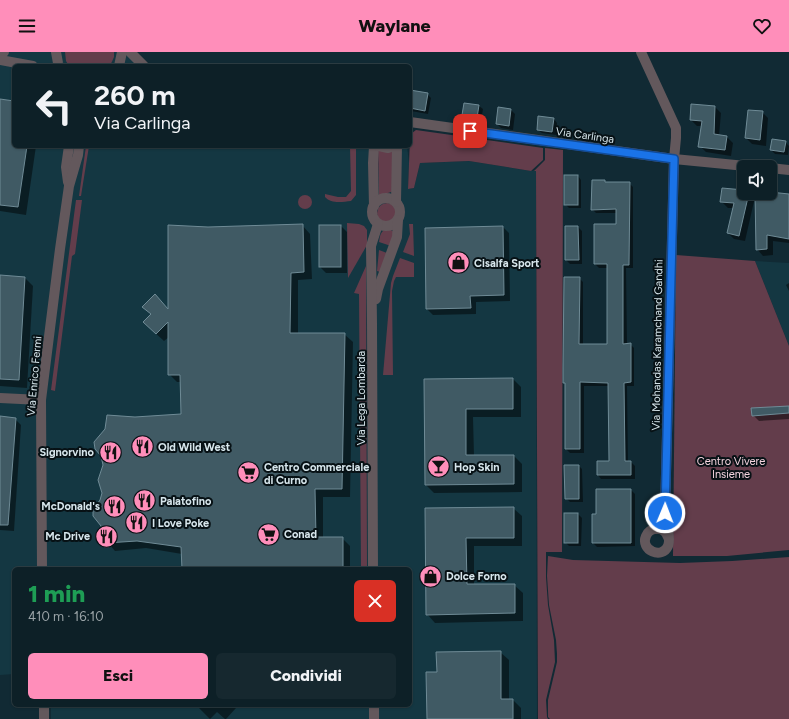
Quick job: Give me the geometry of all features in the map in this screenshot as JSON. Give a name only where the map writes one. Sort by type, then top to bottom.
[{"type":"street","points":[[56,52],[58,64]]},
{"type":"street","points":[[119,64],[122,52]]},
{"type":"street","points":[[130,52],[142,64]]},
{"type":"street","name":"Via Mohandas Karamchand Gandhi","points":[[641,52],[676,128],[665,513],[661,524],[647,534],[645,540],[646,548],[651,552],[658,553],[665,550],[668,546],[669,539]]},
{"type":"street","points":[[0,60],[22,64]]},
{"type":"street","name":"Via Carlinga","points":[[412,122],[674,159],[737,165]]},
{"type":"street","name":"Via Enrico Fermi","points":[[69,148],[66,167],[69,186]]},
{"type":"street","name":"Via Enrico Fermi","points":[[42,567],[41,400],[69,186],[79,148]]},
{"type":"street","points":[[374,148],[374,218],[378,224],[382,226],[391,226],[398,220]]},
{"type":"street","name":"Via Lega Lombarda","points":[[372,323],[378,289],[397,238],[400,209],[396,202],[397,148]]},
{"type":"street","points":[[777,169],[789,170]]},
{"type":"street","points":[[374,206],[380,200],[384,199],[396,202]]},
{"type":"street","name":"Via Lega Lombarda","points":[[373,567],[371,246],[378,224]]},
{"type":"street","points":[[0,398],[41,400]]},
{"type":"street","points":[[665,513],[669,539]]},
{"type":"street","points":[[656,529],[666,533],[669,539]]},
{"type":"street","points":[[44,707],[44,719]]},
{"type":"street","points":[[374,707],[374,719]]},
{"type":"shaded area","points":[[0,52],[136,52],[148,64],[12,64],[12,148],[407,148],[409,163],[408,189],[414,188],[420,163],[469,161],[531,171],[536,170],[537,719],[51,719],[51,707],[412,707],[412,567],[12,567],[12,674],[0,675]]},
{"type":"shaded area","points":[[755,261],[789,263],[789,346]]},
{"type":"green space","points":[[65,52],[114,52],[114,57],[111,64],[68,64]]},
{"type":"green space","points":[[416,130],[543,148],[543,160],[531,171],[469,161],[420,163],[414,188],[408,189],[410,148],[412,148],[412,133]]},
{"type":"green space","points":[[86,148],[89,148],[81,196],[79,196]]},
{"type":"green space","points":[[350,148],[356,148],[356,195],[351,201],[337,202],[330,201],[325,197],[325,194],[346,197],[351,191]]},
{"type":"green space","points":[[378,148],[393,148],[394,191],[379,196]]},
{"type":"green space","points":[[545,148],[563,150],[562,552],[546,552],[548,605],[554,640],[555,662],[546,700],[548,719],[538,719],[536,171],[534,171],[545,160]]},
{"type":"green space","points":[[302,195],[308,195],[312,199],[312,205],[308,209],[302,209],[298,205],[298,199]]},
{"type":"green space","points":[[76,200],[82,200],[75,254],[72,256],[55,391],[51,390]]},
{"type":"green space","points":[[383,203],[391,203],[397,209],[397,217],[391,223],[383,223],[377,217],[377,209]]},
{"type":"green space","points":[[347,223],[359,224],[364,226],[367,230],[367,245],[348,278]]},
{"type":"green space","points":[[409,224],[413,224],[414,256],[403,252],[410,234]]},
{"type":"green space","points":[[387,229],[394,232],[391,246],[379,242],[382,232]]},
{"type":"green space","points":[[379,250],[387,253],[380,272],[377,271]]},
{"type":"green space","name":"Centro Vivere Insieme","points":[[676,255],[755,261],[789,346],[789,550],[727,556],[673,556]]},
{"type":"green space","points":[[400,258],[414,263],[414,277],[396,277],[394,281],[392,291],[393,375],[383,375],[391,283]]},
{"type":"green space","points":[[366,266],[367,567],[361,567],[359,294],[354,293]]},
{"type":"green space","points":[[548,556],[573,560],[680,563],[789,557],[789,719],[550,719],[548,717],[548,700],[557,662],[557,654],[556,640],[549,605],[547,576]]},
{"type":"building","points":[[412,90],[428,93],[425,111],[412,108]]},
{"type":"building","points":[[0,99],[12,101],[12,148],[27,148],[18,207],[0,205]]},
{"type":"building","points":[[464,103],[479,105],[477,118],[462,115]]},
{"type":"building","points":[[691,104],[715,106],[714,134],[727,136],[725,150],[698,147],[702,121],[690,120]]},
{"type":"building","points":[[498,107],[511,109],[509,126],[496,124]]},
{"type":"building","points":[[748,110],[763,111],[760,140],[745,138]]},
{"type":"building","points":[[538,116],[554,118],[552,132],[537,130]]},
{"type":"building","points":[[772,139],[786,141],[784,152],[770,150]]},
{"type":"building","points":[[564,175],[578,175],[578,205],[564,205]]},
{"type":"building","points":[[592,180],[605,180],[605,182],[630,182],[629,265],[623,265],[623,344],[631,343],[631,382],[624,383],[625,461],[631,461],[631,475],[597,475],[597,461],[609,461],[608,383],[580,382],[580,449],[565,449],[565,383],[563,383],[564,277],[580,277],[579,344],[607,344],[607,264],[594,264],[594,224],[616,224],[616,209],[591,210]]},
{"type":"building","points":[[722,188],[737,189],[737,200],[747,200],[739,236],[727,233],[734,203],[720,202]]},
{"type":"building","points":[[777,193],[789,194],[789,239],[767,235],[767,249],[756,250],[755,200],[777,200]]},
{"type":"building","points":[[303,224],[304,272],[291,273],[290,333],[345,333],[342,489],[315,489],[316,537],[343,537],[343,567],[182,567],[181,547],[137,541],[106,543],[101,526],[93,516],[93,510],[100,500],[102,493],[98,480],[103,465],[101,456],[95,449],[94,442],[105,429],[107,415],[135,417],[181,414],[180,375],[168,375],[168,322],[156,334],[143,322],[151,314],[142,307],[155,294],[168,309],[168,225],[208,227]]},
{"type":"building","points":[[319,225],[341,225],[341,267],[319,267]]},
{"type":"building","points":[[503,226],[504,295],[470,296],[471,308],[426,309],[425,228]]},
{"type":"building","points":[[565,226],[578,226],[579,260],[565,260]]},
{"type":"building","points":[[0,275],[25,277],[19,380],[0,379]]},
{"type":"building","points":[[513,378],[513,409],[466,409],[466,455],[514,455],[514,484],[425,485],[424,379]]},
{"type":"building","points":[[789,406],[789,413],[752,416],[751,408]]},
{"type":"building","points":[[0,416],[16,418],[8,525],[0,525]]},
{"type":"building","points":[[564,465],[579,465],[579,499],[565,499]]},
{"type":"building","points":[[596,489],[631,489],[631,543],[592,543],[592,514],[596,514]]},
{"type":"building","points":[[514,507],[514,538],[466,538],[467,584],[515,584],[515,613],[426,615],[425,508]]},
{"type":"building","points":[[564,513],[578,513],[578,543],[564,543]]},
{"type":"building","points":[[501,651],[501,699],[513,699],[513,719],[427,719],[426,672],[437,672],[436,652]]},
{"type":"place","name":"Cisalfa Sport","points":[[459,263]]},
{"type":"place","name":"Old Wild West","points":[[143,447]]},
{"type":"place","name":"Signorvino","points":[[110,452]]},
{"type":"place","name":"Hop Skin","points":[[438,467]]},
{"type":"place","name":"Centro Commerciale di Curno","points":[[248,473]]},
{"type":"place","name":"Palatofino","points":[[145,501]]},
{"type":"place","name":"McDonald's","points":[[115,506]]},
{"type":"place","name":"I Love Poke","points":[[137,523]]},
{"type":"place","name":"Conad","points":[[269,534]]},
{"type":"place","name":"Mc Drive","points":[[106,536]]},
{"type":"place","name":"Dolce Forno","points":[[430,576]]},
{"type":"route","points":[[470,131],[674,159],[665,513]]}]
